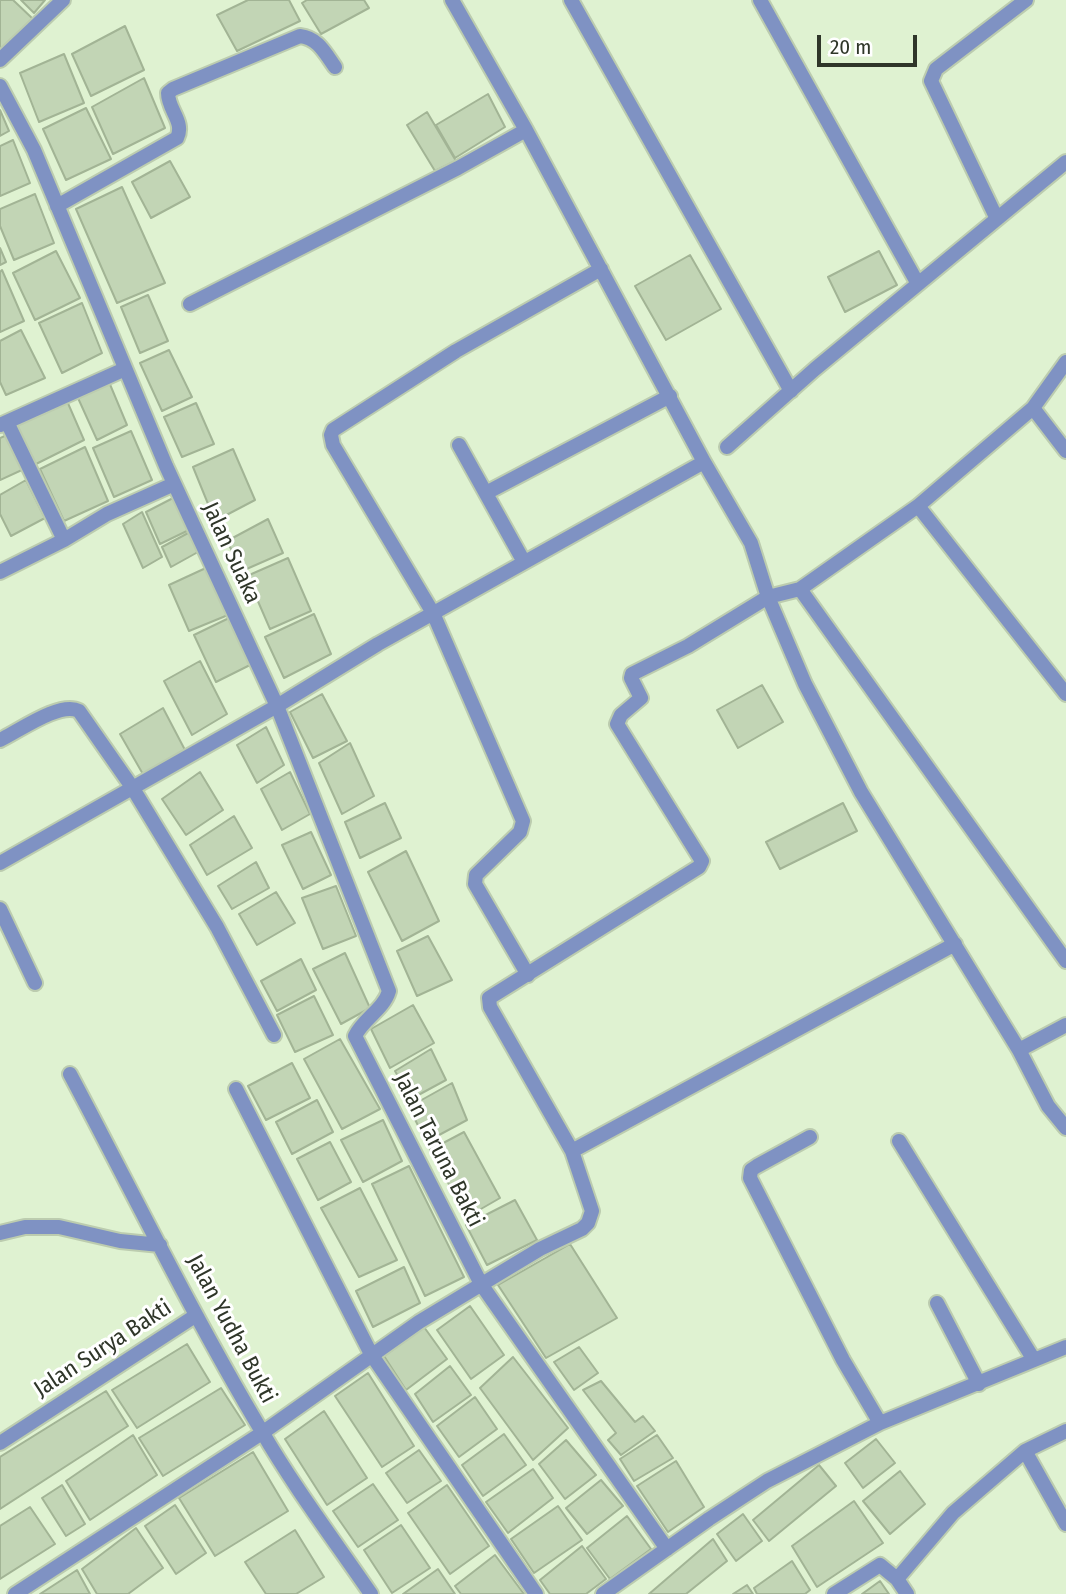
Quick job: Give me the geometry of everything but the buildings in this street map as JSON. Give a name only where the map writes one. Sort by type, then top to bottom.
[{"type":"street","points":[[0,60],[63,0]]},
{"type":"street","points":[[452,0],[526,130],[704,462],[751,543],[768,597],[805,684],[861,792],[955,944],[1048,1106],[1066,1128]]},
{"type":"street","points":[[760,0],[918,284]]},
{"type":"street","points":[[997,219],[931,81],[936,69],[1026,0]]},
{"type":"street","points":[[578,2],[791,391]]},
{"type":"street","points":[[57,206],[177,138],[180,132],[179,124],[168,100],[168,93],[173,89],[300,36],[310,37],[335,67]]},
{"type":"street","name":"Jalan Suaka","points":[[0,86],[34,150],[174,484],[277,706],[389,991],[387,998],[360,1027],[355,1037]]},
{"type":"street","points":[[190,304],[458,168],[526,130]]},
{"type":"street","points":[[727,447],[1066,162]]},
{"type":"street","points":[[528,975],[475,884],[476,875],[520,832],[523,824],[433,613],[332,444],[331,435],[333,430],[456,351],[601,269]]},
{"type":"street","points":[[15,1594],[262,1433],[371,1354],[540,1248],[582,1229],[588,1223],[592,1211],[572,1151],[490,1007],[489,998],[699,867],[701,857],[617,724],[617,719],[640,698],[631,678],[634,671],[688,646],[768,597],[800,589],[918,506],[1032,408],[1066,362]]},
{"type":"street","points":[[64,540],[3,424],[125,369]]},
{"type":"street","points":[[486,493],[670,396]]},
{"type":"street","points":[[1032,408],[1066,451]]},
{"type":"street","points":[[459,445],[524,562]]},
{"type":"street","points":[[0,863],[277,706],[378,644],[704,462]]},
{"type":"street","points":[[0,572],[64,540],[107,514],[174,484]]},
{"type":"street","points":[[918,506],[1066,694]]},
{"type":"street","points":[[800,589],[1066,961]]},
{"type":"street","points":[[2,735],[60,709],[72,707],[84,717],[132,787],[217,927],[274,1035]]},
{"type":"street","points":[[0,909],[35,983]]},
{"type":"street","points":[[572,1151],[955,944]]},
{"type":"street","points":[[1018,1050],[1066,1025]]},
{"type":"street","name":"Jalan Taruna Bakti","points":[[355,1037],[481,1284],[667,1549]]},
{"type":"street","name":"Jalan Yudha Bukti","points":[[70,1074],[195,1316],[262,1433],[371,1594]]},
{"type":"street","points":[[236,1089],[371,1354],[536,1594]]},
{"type":"street","points":[[810,1137],[751,1170],[750,1178],[825,1326],[880,1423]]},
{"type":"street","points":[[898,1141],[1034,1360]]},
{"type":"street","points":[[0,1233],[26,1227],[59,1227],[120,1241],[160,1245]]},
{"type":"street","points":[[937,1303],[979,1384]]},
{"type":"street","name":"Jalan Surya Bakti","points":[[0,1443],[195,1316]]},
{"type":"street","points":[[603,1594],[767,1482],[880,1423],[1066,1348]]},
{"type":"street","points":[[897,1578],[953,1513],[1026,1451],[1066,1431]]},
{"type":"street","points":[[1026,1451],[1066,1524]]},
{"type":"street","points":[[834,1594],[880,1565],[897,1578],[908,1594]]}]
